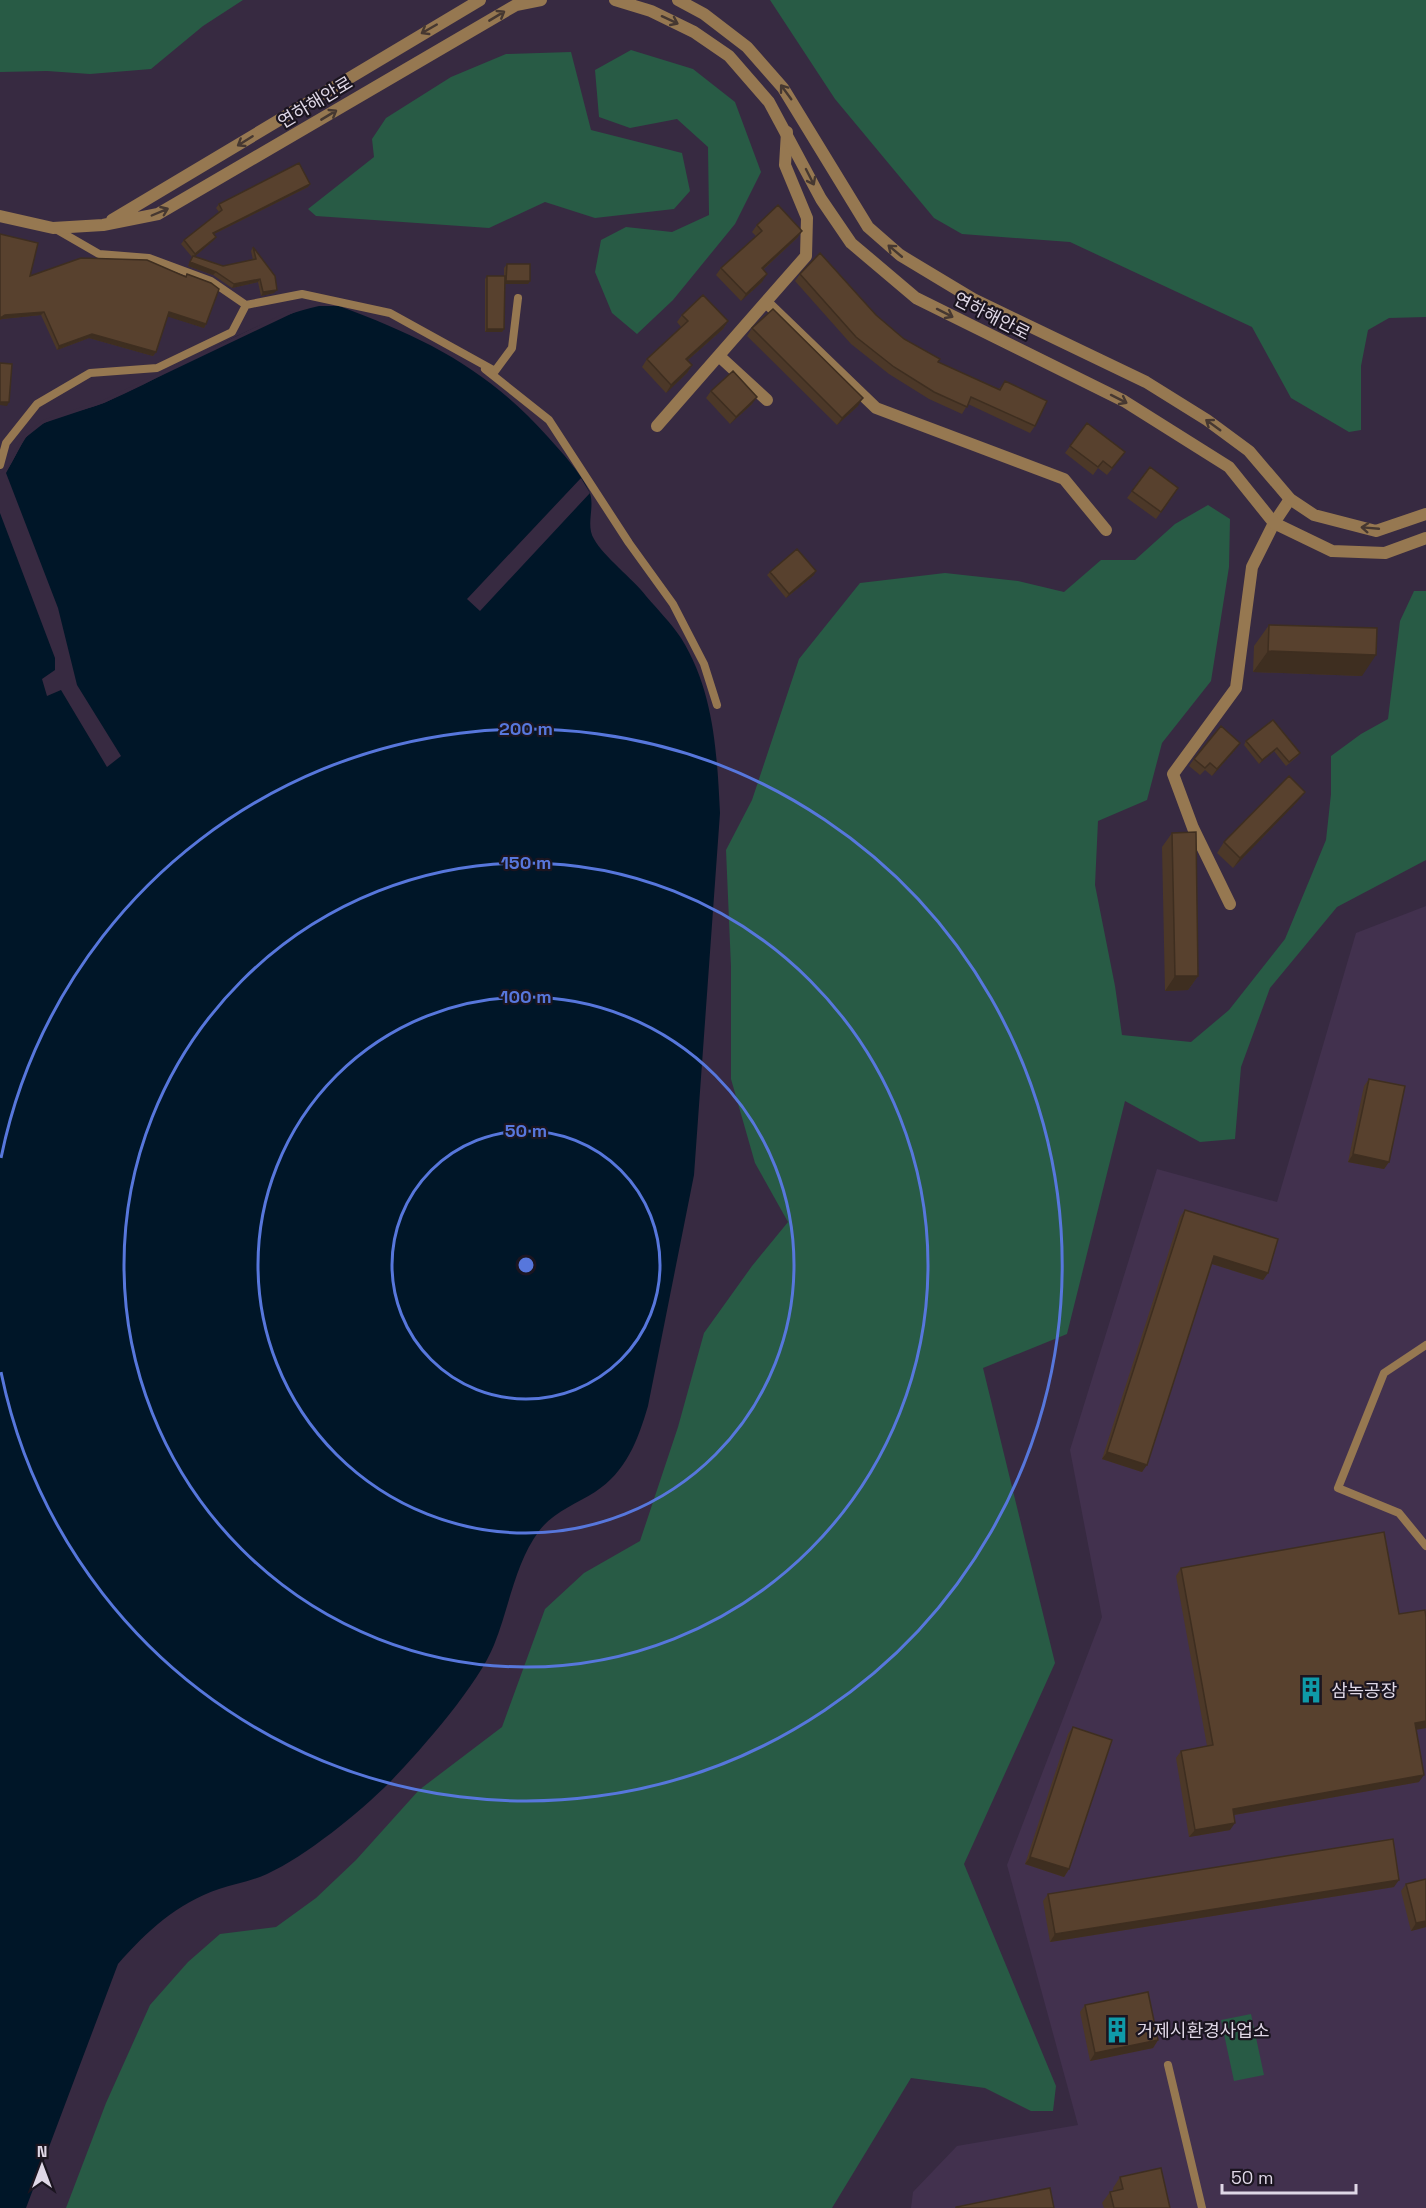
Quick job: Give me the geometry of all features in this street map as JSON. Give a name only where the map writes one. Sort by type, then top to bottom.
[{"type":"street","name":"연하해안로","points":[[103,225],[480,0]]},
{"type":"street","name":"연하해안로","points":[[0,216],[53,228],[103,225],[158,214],[516,5],[541,0]]},
{"type":"street","name":"연하해안로","points":[[615,0],[651,11],[694,32],[729,56],[769,102],[821,199],[850,243],[916,298],[1124,401],[1229,467],[1274,523],[1332,551],[1384,553],[1426,538]]},
{"type":"street","name":"연하해안로","points":[[678,0],[704,14],[747,47],[783,88],[868,227],[900,255],[936,279],[973,299],[1146,382],[1207,420],[1249,451],[1290,499],[1314,514],[1376,531],[1426,514]]},
{"type":"street","points":[[657,426],[806,256],[807,218],[785,165],[787,132]]},
{"type":"street","points":[[766,302],[876,408],[1064,479],[1106,530]]},
{"type":"street","points":[[719,356],[767,400]]},
{"type":"street","points":[[1230,904],[1193,828],[1173,774],[1236,688],[1252,567],[1274,523],[1290,499]]},
{"type":"lane","points":[[53,228],[99,254],[149,258],[211,281],[246,305],[302,294],[390,313],[495,370],[512,348],[518,298]]},
{"type":"lane","points":[[0,465],[6,443],[37,404],[90,374],[158,368],[232,332],[246,305]]},
{"type":"lane","points":[[460,350],[549,420],[629,543],[673,604],[704,664],[717,705]]},
{"type":"lane","points":[[0,437],[6,443]]},
{"type":"lane","points":[[1426,1345],[1384,1373],[1338,1488],[1399,1513],[1426,1546]]},
{"type":"lane","points":[[1168,2065],[1202,2208]]},
{"type":"shaded area","points":[[1426,906],[1426,2208],[911,2208],[913,2192],[957,2146],[1078,2125],[1007,1865],[1102,1617],[1070,1450],[1157,1169],[1277,1202],[1356,933]]},
{"type":"green space","points":[[0,0],[243,0],[203,26],[151,69],[90,74],[47,71],[0,72]]},
{"type":"green space","points":[[770,0],[1426,0],[1426,317],[1389,318],[1368,330],[1361,366],[1361,430],[1349,432],[1291,398],[1252,327],[1070,242],[962,234],[934,218],[835,99]]},
{"type":"green space","points":[[631,50],[693,69],[735,102],[761,172],[735,224],[673,300],[637,334],[612,313],[595,272],[601,240],[626,227],[672,232],[709,215],[708,147],[677,119],[630,128],[599,117],[595,70]]},
{"type":"green space","points":[[571,52],[591,130],[682,153],[690,191],[674,209],[595,218],[545,202],[489,228],[316,216],[308,209],[374,157],[372,139],[386,118],[451,77],[506,54]]},
{"type":"green space","points":[[1208,505],[1230,519],[1229,567],[1211,681],[1162,743],[1147,800],[1098,821],[1095,885],[1122,1035],[1191,1042],[1229,1010],[1285,939],[1326,840],[1331,794],[1331,756],[1361,734],[1388,719],[1400,621],[1414,591],[1426,591],[1426,860],[1337,907],[1270,988],[1241,1067],[1235,1139],[1200,1142],[1125,1101],[1067,1334],[983,1368],[1055,1663],[964,1864],[1056,2086],[1053,2111],[1031,2111],[985,2088],[911,2078],[832,2208],[66,2208],[106,2103],[150,2005],[188,1962],[220,1934],[276,1927],[316,1898],[356,1860],[419,1790],[502,1727],[545,1609],[584,1573],[640,1541],[678,1427],[704,1333],[752,1266],[788,1222],[755,1163],[731,1079],[731,967],[726,850],[752,800],[799,659],[860,583],[945,573],[1018,581],[1064,592],[1101,560],[1135,560],[1175,524]]},
{"type":"green space","points":[[1251,2014],[1264,2075],[1234,2081],[1221,2020]]},
{"type":"water","points":[[319,306],[339,306],[427,343],[477,374],[525,413],[548,437],[585,483],[591,497],[590,528],[594,539],[669,622],[692,658],[701,679],[712,722],[720,813],[694,1175],[648,1406],[635,1443],[623,1465],[606,1484],[557,1514],[539,1531],[524,1557],[494,1645],[486,1661],[448,1717],[390,1782],[332,1833],[282,1866],[261,1876],[204,1895],[176,1910],[151,1930],[118,1964],[26,2208],[0,2208],[0,479],[28,434],[41,425],[106,402],[264,324]]},
{"type":"pier","points":[[289,311],[295,312],[104,403],[44,423],[25,438],[6,473],[58,608],[77,685],[121,756],[107,767],[61,690],[47,696],[42,679],[55,670],[55,658],[0,513],[0,475],[9,465],[23,436],[43,420],[103,400]]},
{"type":"pier","points":[[581,478],[590,493],[480,611],[467,599]]},
{"type":"building","points":[[299,163],[310,184],[213,233],[216,237],[195,254],[184,240],[222,210],[219,204]]},
{"type":"building","points":[[778,205],[802,231],[762,268],[767,274],[746,294],[721,268],[762,231],[757,225]]},
{"type":"building","points":[[0,234],[38,243],[30,276],[81,258],[147,260],[186,277],[187,274],[211,283],[219,289],[206,324],[169,312],[156,352],[92,334],[59,346],[44,312],[5,315],[0,318]]},
{"type":"building","points":[[253,247],[275,276],[277,290],[263,292],[260,279],[234,284],[216,272],[190,262],[193,256],[223,266],[256,259]]},
{"type":"building","points":[[820,253],[876,315],[904,339],[940,359],[938,362],[1000,390],[1005,381],[1047,401],[1035,426],[971,397],[967,407],[934,392],[894,367],[856,337],[800,274]]},
{"type":"building","points":[[507,264],[530,264],[530,281],[506,281]]},
{"type":"building","points":[[487,276],[505,276],[504,329],[487,329]]},
{"type":"building","points":[[703,295],[728,321],[686,359],[692,365],[671,385],[647,359],[688,321],[682,315]]},
{"type":"building","points":[[773,309],[863,398],[842,418],[752,328]]},
{"type":"building","points":[[0,363],[12,364],[9,402],[0,402]]},
{"type":"building","points":[[733,371],[757,397],[736,417],[711,391]]},
{"type":"building","points":[[1087,423],[1125,452],[1112,468],[1103,461],[1098,467],[1070,446]]},
{"type":"building","points":[[1150,467],[1178,488],[1161,512],[1132,491]]},
{"type":"building","points":[[797,549],[816,571],[789,594],[770,572]]},
{"type":"building","points":[[1269,625],[1377,628],[1376,655],[1268,651]]},
{"type":"building","points":[[1273,720],[1300,753],[1289,762],[1277,748],[1262,760],[1246,741]]},
{"type":"building","points":[[1221,726],[1240,743],[1217,769],[1210,763],[1205,768],[1194,759]]},
{"type":"building","points":[[1289,776],[1305,792],[1240,858],[1224,842]]},
{"type":"building","points":[[1196,832],[1198,976],[1175,976],[1172,833]]},
{"type":"building","points":[[1369,1079],[1405,1086],[1389,1162],[1353,1154]]},
{"type":"building","points":[[1185,1210],[1278,1239],[1268,1273],[1214,1256],[1147,1465],[1107,1452]]},
{"type":"building","name":"삼녹공장","points":[[1384,1532],[1399,1614],[1425,1610],[1426,1721],[1415,1723],[1424,1775],[1233,1809],[1235,1823],[1195,1830],[1181,1751],[1213,1745],[1181,1568]]},
{"type":"building","points":[[1073,1727],[1112,1740],[1069,1869],[1030,1857]]},
{"type":"building","points":[[1393,1839],[1399,1880],[1055,1934],[1048,1894]]},
{"type":"building","points":[[1426,1879],[1426,1921],[1416,1923],[1406,1884]]},
{"type":"building","name":"거제시환경사업소","points":[[1148,1992],[1158,2040],[1095,2053],[1085,2005]]},
{"type":"building","points":[[1161,2168],[1170,2208],[1114,2208],[1110,2192],[1123,2189],[1120,2177]]},
{"type":"building","points":[[1050,2188],[1054,2208],[956,2208],[956,2207]]},
{"type":"place","name":"삼녹공장","points":[[1311,1690]]},
{"type":"place","name":"거제시환경사업소","points":[[1117,2030]]}]
